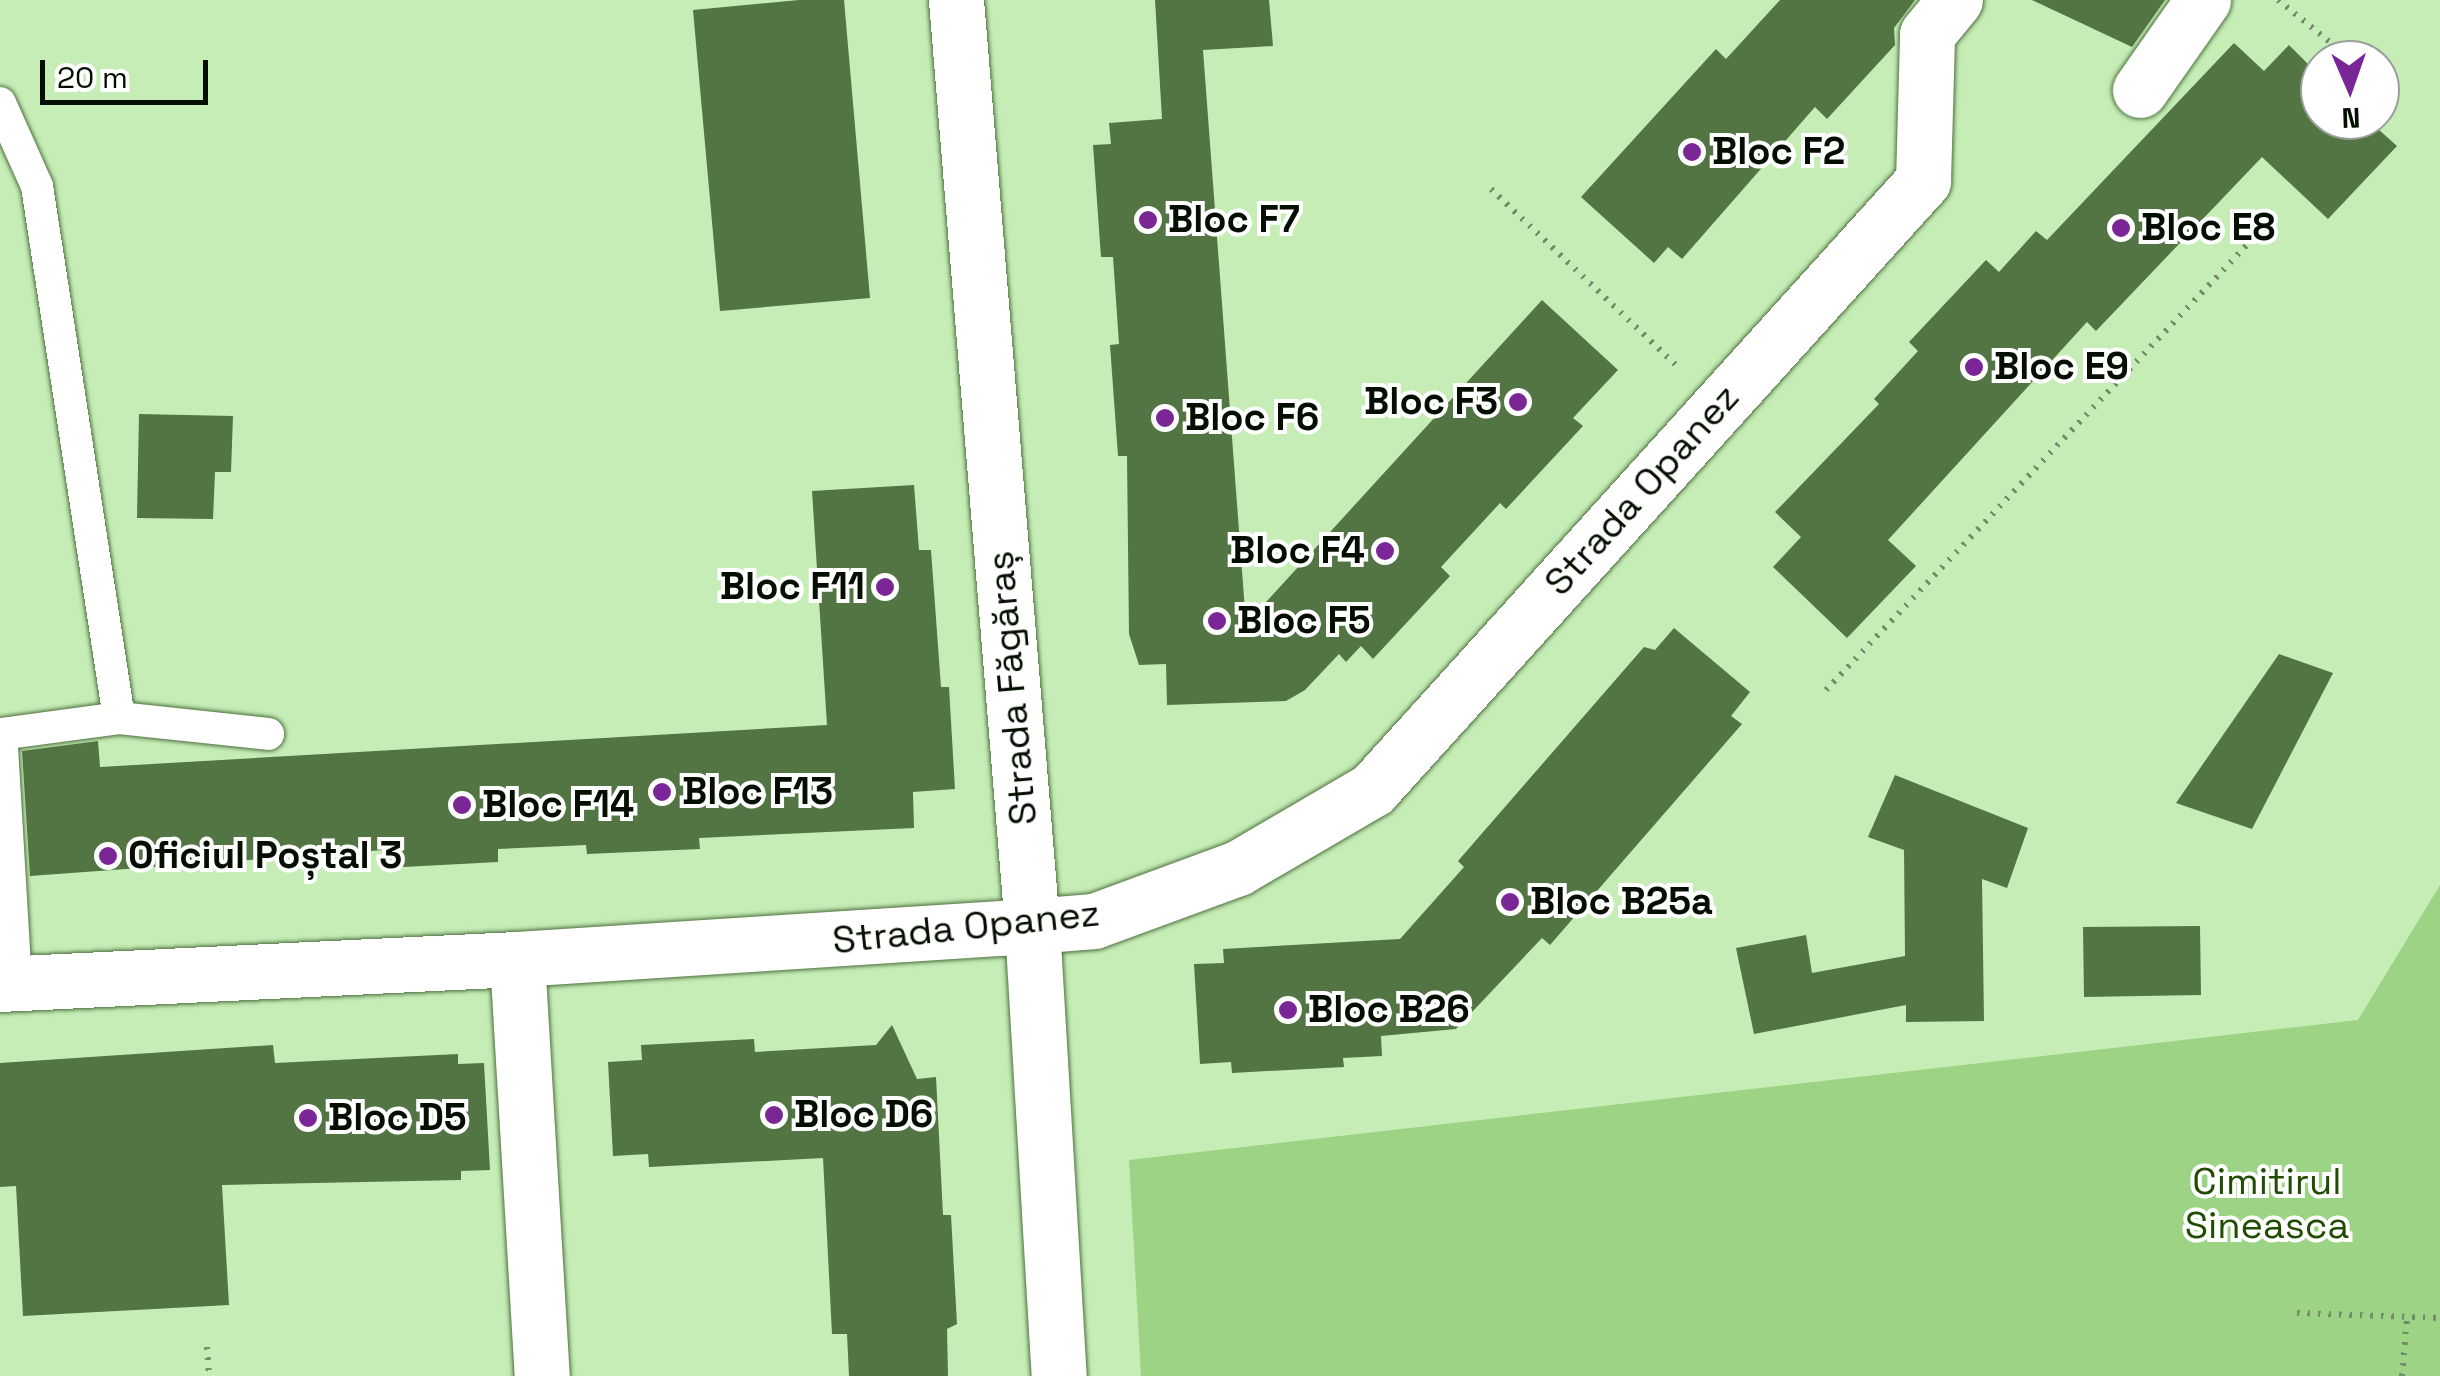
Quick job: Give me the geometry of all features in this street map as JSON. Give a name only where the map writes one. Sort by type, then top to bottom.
[{"type":"street","name":"Strada Făgăraș","points":[[956,0],[1032,926],[1059,1376]]},
{"type":"street","name":"Strada Opanez","points":[[8,984],[517,959],[1032,926],[1094,920],[1238,868],[1373,789],[1922,181],[1927,34],[1954,0]]},
{"type":"street","points":[[2140,90],[2203,0]]},
{"type":"street","points":[[517,959],[542,1376]]},
{"type":"lane","points":[[0,103],[37,186],[119,718]]},
{"type":"lane","points":[[8,984],[1,734],[119,718],[268,734]]},
{"type":"path","points":[[2278,0],[2327,40]]},
{"type":"path","points":[[1491,189],[1719,406]]},
{"type":"path","points":[[1826,690],[2277,214]]},
{"type":"path","points":[[2297,1313],[2440,1318]]},
{"type":"path","points":[[2402,1376],[2407,1317]]},
{"type":"path","points":[[207,1347],[208,1376]]},
{"type":"green space","name":"Cimitirul Sineasca","points":[[2440,885],[2440,1376],[1141,1376],[1129,1160],[2358,1020]]},
{"type":"building","points":[[844,0],[870,298],[720,311],[693,10]]},
{"type":"building","points":[[1155,0],[1269,0],[1273,46],[1203,50],[1246,624],[1542,300],[1618,370],[1573,418],[1583,426],[1506,509],[1500,503],[1441,567],[1450,576],[1373,659],[1361,646],[1346,662],[1339,654],[1305,690],[1286,701],[1167,705],[1166,664],[1139,665],[1129,634],[1127,456],[1118,456],[1110,345],[1119,344],[1113,257],[1101,257],[1093,145],[1111,144],[1109,123],[1162,119]]},
{"type":"building","points":[[1780,0],[1915,0],[1894,28],[1895,45],[1827,119],[1815,107],[1682,259],[1668,247],[1654,263],[1581,197],[1716,49],[1726,59]]},
{"type":"building","points":[[2032,0],[2165,0],[2132,47]]},
{"type":"building","points":[[2234,43],[2264,71],[2289,45],[2300,56],[2300,140],[2390,140],[2397,146],[2328,219],[2262,157],[2096,331],[2087,322],[1888,540],[1916,566],[1847,638],[1773,567],[1801,537],[1775,512],[1879,404],[1874,399],[1918,351],[1909,342],[1986,260],[1999,272],[2036,231],[2047,240]]},
{"type":"building","points":[[139,414],[233,416],[231,472],[215,472],[213,519],[137,518]]},
{"type":"building","points":[[914,485],[919,550],[931,550],[941,687],[949,687],[955,789],[913,792],[914,828],[699,838],[700,849],[587,854],[586,845],[498,849],[498,862],[385,868],[384,850],[30,876],[22,751],[98,741],[100,767],[827,725],[812,491]]},
{"type":"building","points":[[1674,628],[1750,692],[1731,716],[1742,724],[1550,945],[1542,938],[1456,1029],[1381,1036],[1382,1056],[1343,1058],[1344,1067],[1232,1073],[1231,1062],[1200,1064],[1194,964],[1224,963],[1223,949],[1400,939],[1464,867],[1458,861],[1644,647],[1655,650]]},
{"type":"building","points":[[2279,654],[2333,673],[2252,829],[2176,803]]},
{"type":"building","points":[[1895,775],[2028,828],[2007,888],[1982,879],[1984,1021],[1906,1022],[1906,1005],[1754,1034],[1736,948],[1806,935],[1812,973],[1905,956],[1904,850],[1868,837]]},
{"type":"building","points":[[2200,926],[2201,995],[2084,997],[2083,927]]},
{"type":"building","name":"Bloc D6","points":[[892,1025],[917,1079],[936,1077],[943,1215],[951,1215],[957,1324],[947,1329],[948,1376],[849,1376],[847,1334],[832,1334],[823,1158],[649,1167],[648,1154],[613,1156],[608,1062],[642,1060],[641,1045],[754,1039],[755,1052],[876,1045]]},
{"type":"building","points":[[273,1045],[275,1063],[458,1054],[458,1064],[484,1063],[490,1170],[461,1171],[461,1180],[222,1185],[229,1305],[23,1316],[16,1186],[0,1187],[0,1063]]},
{"type":"place","name":"Bloc F2","points":[[1692,152]]},
{"type":"place","name":"Bloc F7","points":[[1148,220]]},
{"type":"place","name":"Bloc E8","points":[[2121,228]]},
{"type":"place","name":"Bloc E9","points":[[1974,367]]},
{"type":"place","name":"Bloc F3","points":[[1518,402]]},
{"type":"place","name":"Bloc F6","points":[[1165,418]]},
{"type":"place","name":"Bloc F4","points":[[1385,551]]},
{"type":"place","name":"Bloc F11","points":[[885,587]]},
{"type":"place","name":"Bloc F5","points":[[1217,621]]},
{"type":"place","name":"Bloc F13","points":[[662,792]]},
{"type":"place","name":"Bloc F14","points":[[462,805]]},
{"type":"place","name":"Oficiul Poștal 3","points":[[108,856]]},
{"type":"place","name":"Bloc B25a","points":[[1510,902]]},
{"type":"place","name":"Bloc B26","points":[[1288,1010]]},
{"type":"place","name":"Bloc D6","points":[[774,1115]]},
{"type":"place","name":"Bloc D5","points":[[308,1118]]}]
